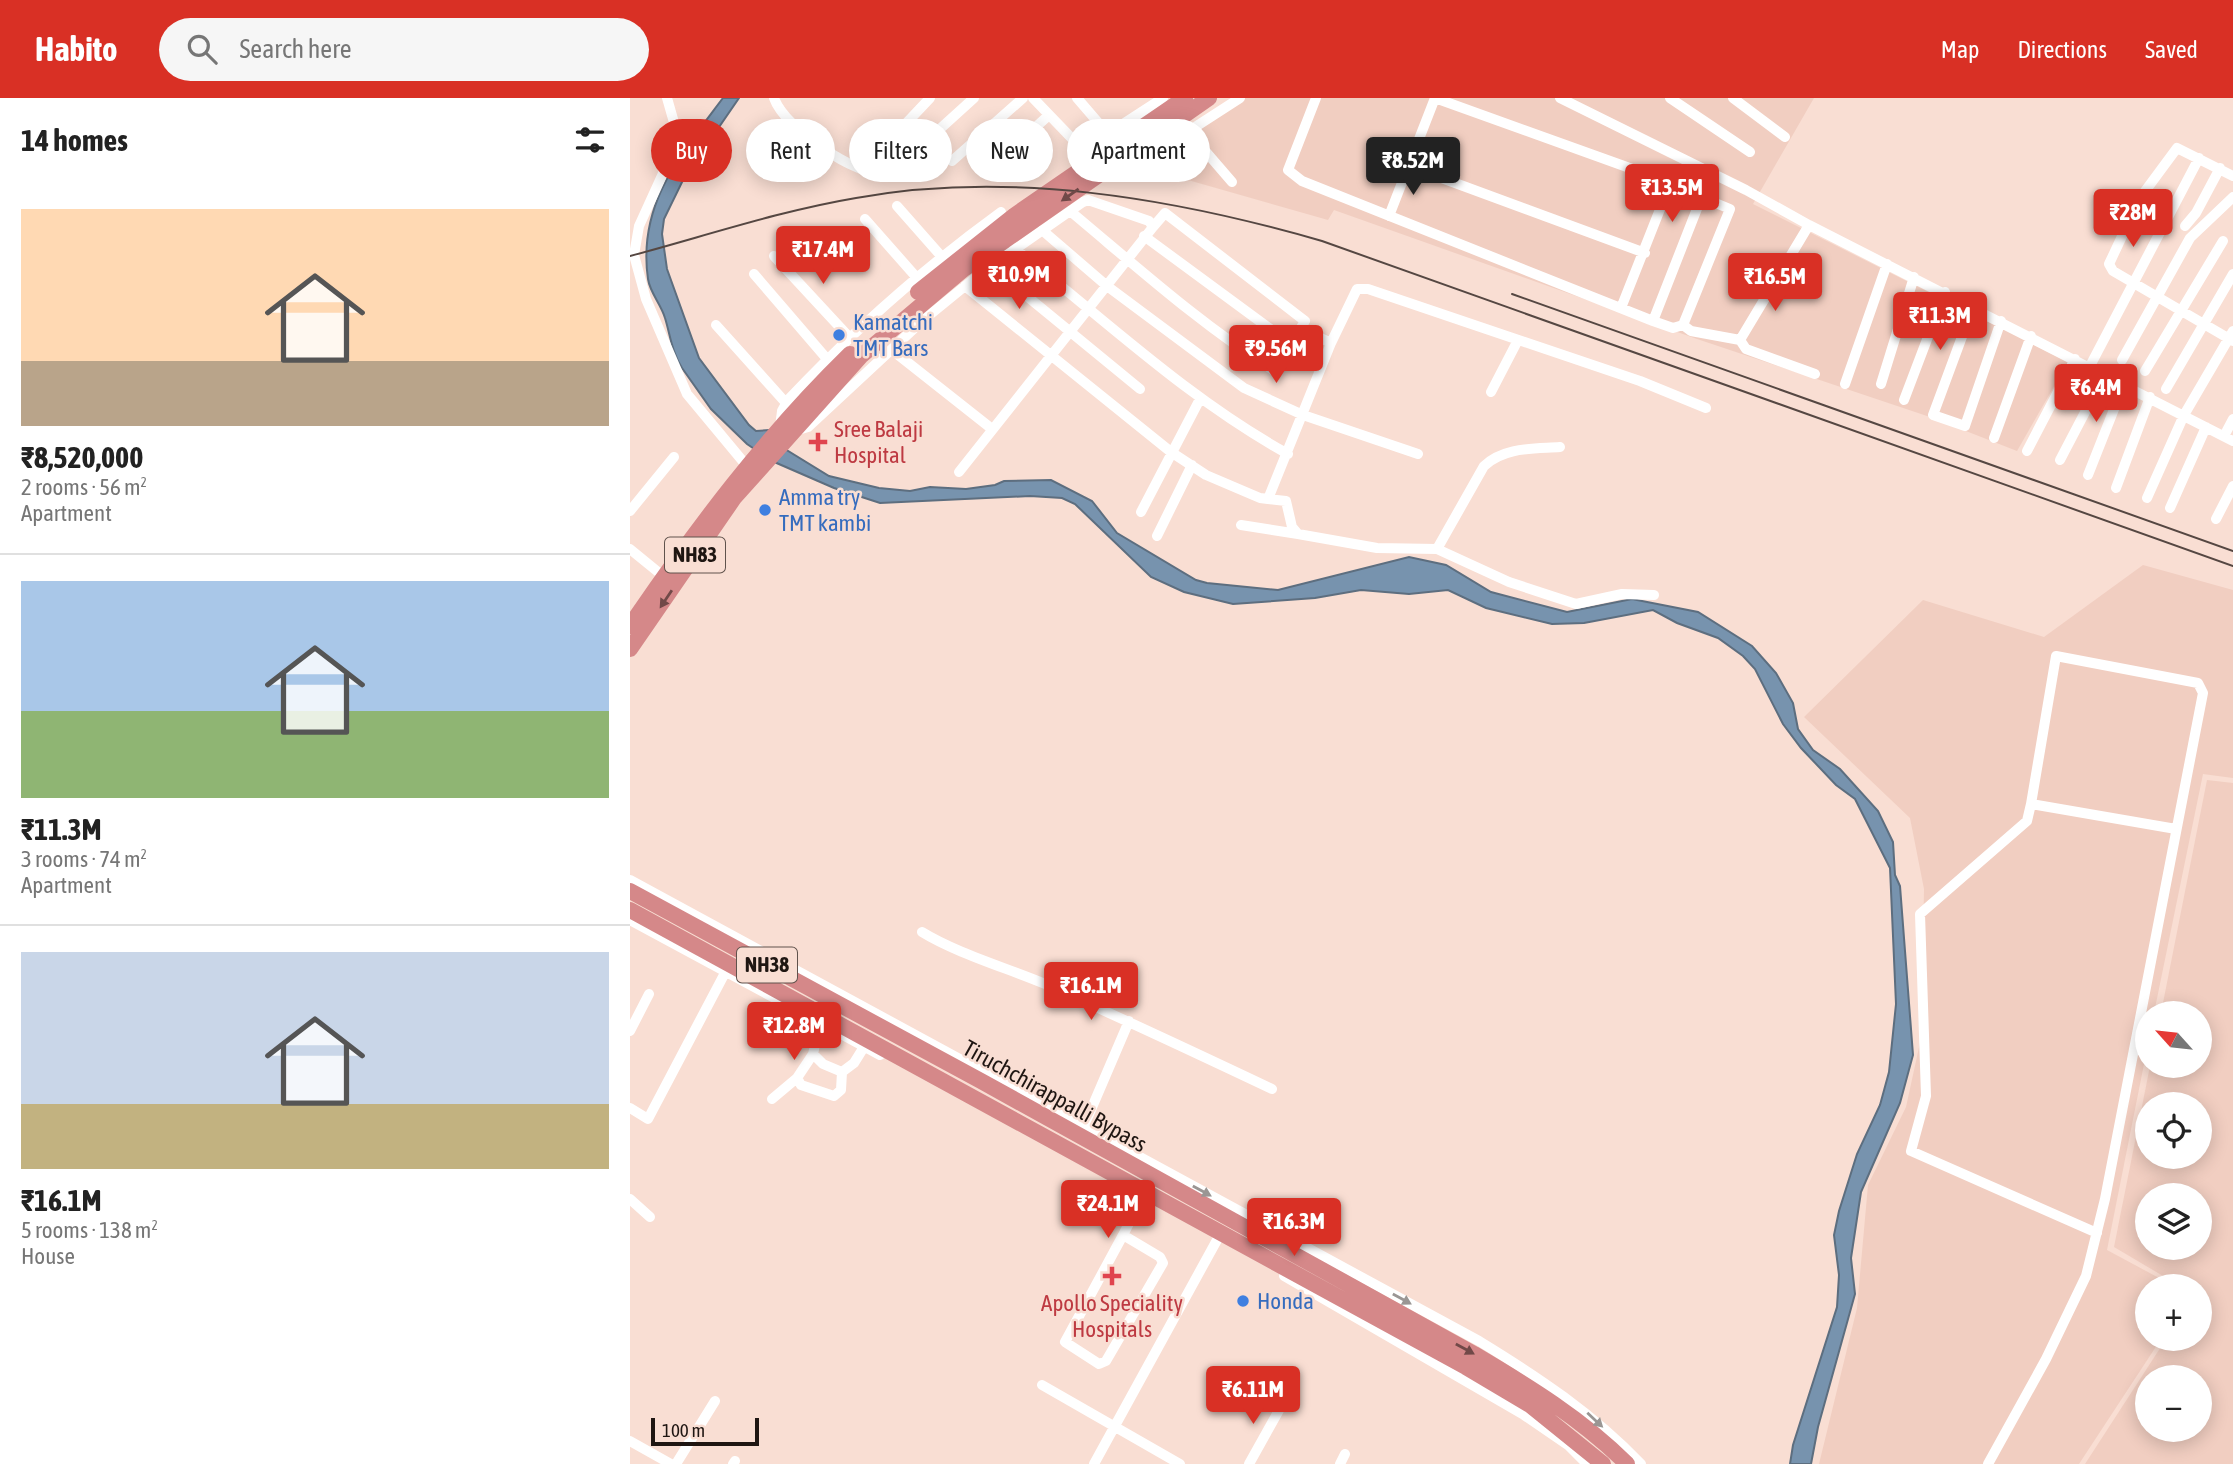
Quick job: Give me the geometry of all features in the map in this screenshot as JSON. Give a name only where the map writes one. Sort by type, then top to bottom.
[{"type":"highway","name":"NH83","points":[[630,626],[636,607],[755,461],[784,434],[796,410],[885,320],[976,244],[1185,98]]},
{"type":"highway","name":"NH83","points":[[796,410],[943,286],[1209,98]]},
{"type":"highway","name":"NH83","points":[[630,649],[755,461]]},
{"type":"highway","name":"Tiruchchirappalli Bypass","points":[[630,891],[1474,1354],[1535,1390],[1580,1423],[1627,1464]]},
{"type":"highway","name":"NH38","points":[[630,910],[939,1082]]},
{"type":"highway","name":"Tiruchchirappalli Bypass","points":[[939,1082],[1466,1367],[1530,1405],[1603,1464]]},
{"type":"street","points":[[667,98],[677,133],[675,147],[639,226],[634,255],[646,299],[687,394],[755,461]]},
{"type":"street","points":[[774,98],[780,113],[822,150],[849,162]]},
{"type":"street","points":[[910,119],[930,98]]},
{"type":"street","points":[[951,119],[974,98]]},
{"type":"street","points":[[952,161],[1023,98]]},
{"type":"street","points":[[1033,98],[1067,134]]},
{"type":"street","points":[[1077,98],[1095,119]]},
{"type":"street","points":[[1131,119],[1163,98]]},
{"type":"street","points":[[1207,119],[1240,98]]},
{"type":"street","points":[[1317,98],[1288,170],[1302,181],[1389,216],[1653,321],[1673,328],[1682,325],[1730,209],[1702,196],[1435,98],[1389,216]]},
{"type":"street","points":[[1560,98],[1746,190],[1808,225],[2229,438],[2233,419]]},
{"type":"street","points":[[1670,98],[1750,152]]},
{"type":"street","points":[[1733,98],[1785,137]]},
{"type":"street","points":[[1045,119],[1049,115]]},
{"type":"street","points":[[2147,498],[2184,415],[2232,337],[2204,324],[2113,271],[2109,264],[2140,198],[2177,148],[2233,176]]},
{"type":"street","points":[[1210,156],[1232,182]]},
{"type":"street","points":[[2090,366],[2199,158]]},
{"type":"street","points":[[1409,166],[1645,253]]},
{"type":"street","points":[[2185,226],[2196,213],[2220,168]]},
{"type":"street","points":[[1621,308],[1645,253],[1670,184]]},
{"type":"street","points":[[1653,321],[1702,196]]},
{"type":"street","points":[[2122,360],[2190,239],[2233,197]]},
{"type":"street","points":[[796,410],[782,411],[784,434],[808,427],[965,286],[1014,248],[1088,200],[1149,220],[1149,231]]},
{"type":"street","points":[[897,206],[942,257]]},
{"type":"street","points":[[959,472],[1049,356],[1128,260],[1149,231],[1165,213],[1305,321],[1302,329],[1273,370],[1188,309],[1128,260],[1070,211]]},
{"type":"street","points":[[796,410],[827,359],[849,337],[942,257],[1001,212]]},
{"type":"street","points":[[865,219],[917,278]]},
{"type":"street","points":[[1740,340],[1808,225]]},
{"type":"street","points":[[1042,230],[1107,285],[1244,388],[1303,415],[1418,454]]},
{"type":"street","points":[[1149,231],[1292,345]]},
{"type":"street","points":[[2145,371],[2223,241]]},
{"type":"street","points":[[1014,248],[1200,399],[1238,426],[1288,454]]},
{"type":"street","points":[[774,256],[849,337]]},
{"type":"street","points":[[1845,384],[1887,264]]},
{"type":"street","points":[[990,266],[1140,389]]},
{"type":"street","points":[[754,274],[827,359]]},
{"type":"street","points":[[2166,389],[2233,274]]},
{"type":"street","points":[[1881,384],[1914,277]]},
{"type":"street","points":[[965,286],[1171,452],[1192,466],[1243,491],[1268,499],[1286,501],[1289,518],[1298,534]]},
{"type":"street","points":[[1268,499],[1353,292],[1363,288],[1640,381],[1706,408]]},
{"type":"street","points":[[1904,400],[1945,292]]},
{"type":"street","points":[[1973,307],[1933,415],[1965,426],[2001,321]]},
{"type":"street","points":[[716,325],[796,410]]},
{"type":"street","points":[[1682,325],[1691,331],[1740,340],[1746,349],[1815,374]]},
{"type":"street","points":[[1302,329],[1331,344]]},
{"type":"street","points":[[1994,438],[2031,336]]},
{"type":"street","points":[[1491,392],[1518,340]]},
{"type":"street","points":[[892,350],[992,429]]},
{"type":"street","points":[[2027,451],[2075,359]]},
{"type":"street","points":[[2060,460],[2105,374]]},
{"type":"street","points":[[2088,475],[2124,384]]},
{"type":"street","points":[[2116,488],[2150,397]]},
{"type":"street","points":[[1141,512],[1200,399]]},
{"type":"street","points":[[2170,508],[2206,427]]},
{"type":"street","points":[[1437,549],[1484,466],[1492,459],[1500,453],[1560,447]]},
{"type":"street","points":[[630,511],[674,457]]},
{"type":"street","points":[[1157,536],[1192,466]]},
{"type":"street","points":[[2217,519],[2233,486]]},
{"type":"street","points":[[1241,525],[1377,548],[1437,549],[1510,582],[1576,604],[1622,594],[1654,595]]},
{"type":"street","points":[[630,548],[663,576]]},
{"type":"street","points":[[1988,1464],[2046,1359],[2086,1276],[2096,1233],[2203,693],[2198,683],[2056,656],[2027,821],[1920,914],[1926,1096],[1911,1151],[2096,1233]]},
{"type":"street","points":[[2031,804],[2176,829]]},
{"type":"street","points":[[630,880],[1543,1379],[1586,1412],[1641,1464]]},
{"type":"street","points":[[630,920],[864,1047],[939,1082],[1217,1240],[1524,1415],[1568,1445],[1587,1464]]},
{"type":"street","points":[[922,932],[938,942],[979,956],[1129,1021],[1272,1089]]},
{"type":"street","points":[[630,1108],[648,1119],[726,971]]},
{"type":"street","points":[[630,1031],[649,994]]},
{"type":"street","points":[[1084,1126],[1129,1021]]},
{"type":"street","points":[[772,1099],[797,1078],[813,1054],[820,1023]]},
{"type":"street","points":[[797,1078],[799,1084],[834,1096],[841,1090],[842,1072],[864,1047]]},
{"type":"street","points":[[813,1054],[823,1064],[842,1072]]},
{"type":"street","points":[[1123,1235],[1160,1257],[1163,1263],[1106,1361],[1099,1364],[1067,1346],[1065,1337],[1142,1198]]},
{"type":"street","points":[[630,1199],[650,1217]]},
{"type":"street","points":[[1094,1464],[1217,1240]]},
{"type":"street","points":[[1042,1385],[1180,1464]]},
{"type":"street","points":[[676,1464],[715,1401]]},
{"type":"street","points":[[1250,1464],[1283,1403]]},
{"type":"street","points":[[630,1441],[671,1464]]},
{"type":"shaded area","points":[[1239,98],[1814,98],[1753,204],[2068,362],[2017,451],[1930,417],[1697,339],[1334,210],[1328,220],[1195,182],[1210,182],[1210,119],[1205,119]]},
{"type":"shaded area","points":[[2143,565],[2233,590],[2233,778],[2203,774],[2156,1001],[2135,1001],[2135,1078],[2141,1078],[2138,1092],[2135,1092],[2135,1109],[2107,1250],[2152,1274],[2135,1274],[2135,1351],[2153,1351],[2144,1365],[2135,1365],[2135,1379],[2079,1464],[1819,1464],[1857,1308],[1868,1185],[1906,1107],[1921,1038],[1924,889],[1910,818],[1804,717],[1923,600],[2044,637]]},
{"type":"shaded area","points":[[2207,780],[2233,783],[2233,1464],[2085,1464],[2135,1387],[2135,1442],[2212,1442],[2212,1365],[2149,1365],[2158,1351],[2212,1351],[2212,1274],[2160,1274],[2136,1260],[2212,1260],[2212,1183],[2135,1183],[2135,1259],[2114,1247],[2135,1141],[2135,1169],[2212,1169],[2212,1092],[2145,1092],[2148,1078],[2212,1078],[2212,1001],[2163,1001]]},
{"type":"water","points":[[723,98],[739,98],[725,119],[707,119]]},
{"type":"water","points":[[666,182],[682,182],[664,219],[662,234],[667,269],[699,358],[749,425],[756,431],[769,430],[785,449],[829,476],[879,488],[910,491],[930,487],[966,489],[1004,481],[1051,480],[1092,501],[1117,533],[1196,580],[1207,583],[1278,590],[1409,557],[1446,565],[1491,592],[1567,612],[1632,599],[1698,612],[1752,646],[1776,673],[1793,703],[1798,729],[1813,750],[1840,769],[1878,811],[1893,842],[1895,875],[1900,886],[1913,1055],[1900,1103],[1861,1192],[1851,1258],[1855,1294],[1818,1427],[1811,1464],[1790,1464],[1793,1445],[1837,1307],[1839,1275],[1834,1235],[1857,1154],[1880,1105],[1889,1072],[1896,1004],[1890,868],[1855,799],[1836,785],[1801,748],[1783,724],[1755,669],[1743,656],[1718,638],[1677,623],[1653,610],[1584,623],[1552,624],[1486,608],[1448,590],[1409,594],[1361,590],[1315,598],[1233,604],[1184,592],[1151,577],[1075,504],[1062,498],[1030,496],[880,503],[834,488],[772,461],[747,444],[711,409],[682,368],[648,279],[646,252],[649,227]]},
{"type":"railway","points":[[630,256],[799,210],[914,190],[1032,188],[1150,201],[1208,212],[1322,241],[2233,566]]},
{"type":"railway","points":[[1512,294],[2233,551]]},
{"type":"place","name":"Kamatchi TMT Bars","points":[[839,335]]},
{"type":"place","name":"Sree Balaji Hospital","points":[[818,442]]},
{"type":"place","name":"Amma try TMT kambi","points":[[765,510]]},
{"type":"place","name":"Apollo Speciality Hospitals","points":[[1112,1276]]},
{"type":"place","name":"Honda","points":[[1243,1301]]}]
